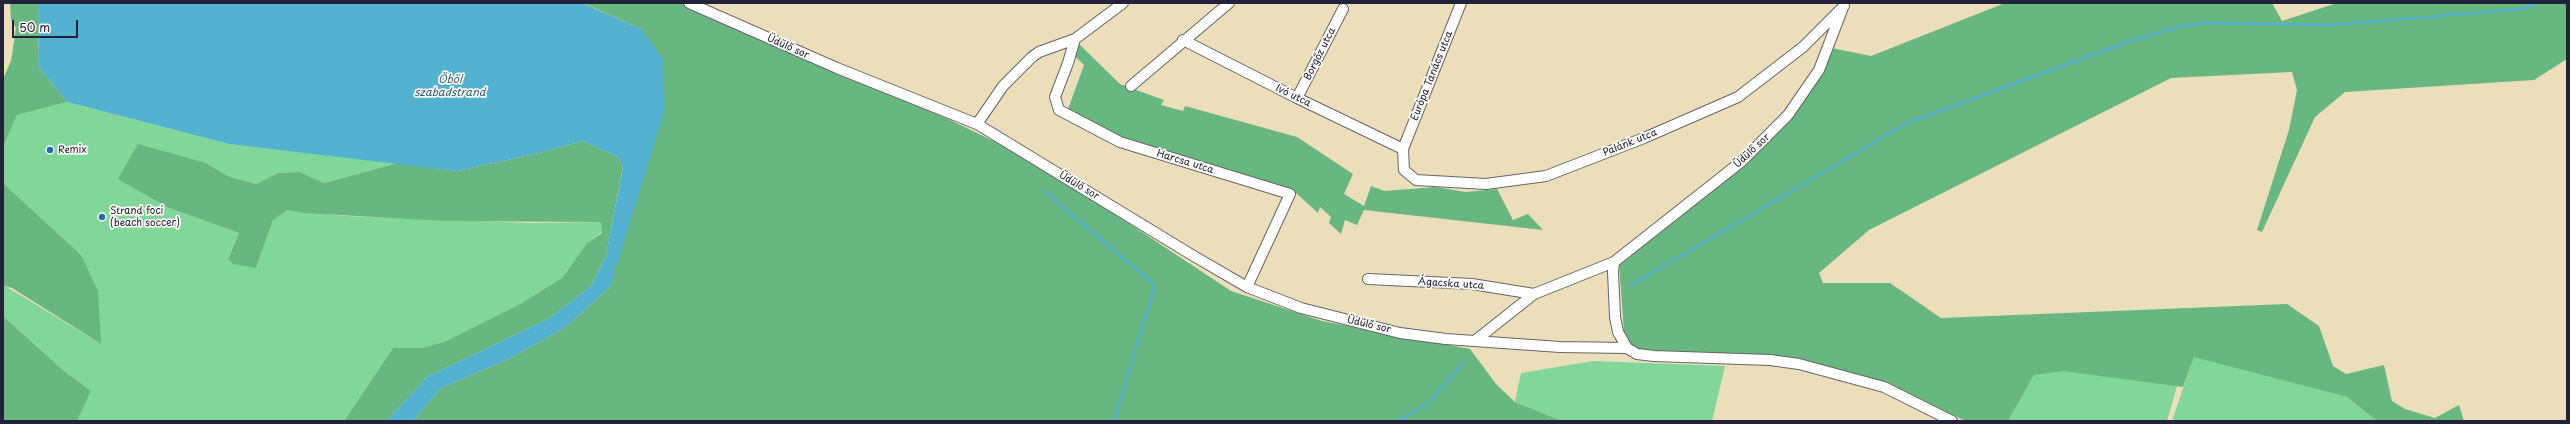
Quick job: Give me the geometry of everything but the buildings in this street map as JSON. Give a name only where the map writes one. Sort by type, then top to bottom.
[{"type":"street","name":"Üdülő sor","points":[[688,3],[837,68],[976,124],[1247,287],[1301,308],[1400,332],[1466,341],[1476,340],[1560,348],[1627,348],[1638,354],[1654,356],[1770,360],[1799,364],[1884,387],[1952,421]]},
{"type":"street","points":[[976,124],[1003,86],[1032,57],[1039,52],[1075,39],[1123,3]]},
{"type":"street","points":[[1131,86],[1183,40],[1229,3]]},
{"type":"street","name":"Európa Tanács utca","points":[[1403,149],[1461,3]]},
{"type":"street","name":"Üdülő sor","points":[[1476,340],[1534,294],[1614,262],[1742,161],[1788,115],[1819,70],[1845,4]]},
{"type":"street","name":"Palánk utca","points":[[1403,149],[1404,170],[1416,180],[1486,184],[1546,176],[1644,138],[1738,97],[1803,47],[1845,4]]},
{"type":"street","name":"Borgőz utca","points":[[1297,98],[1343,9]]},
{"type":"street","name":"Harcsa utca","points":[[1075,39],[1068,63],[1055,97],[1059,110],[1120,142],[1290,194],[1247,287]]},
{"type":"street","name":"Ivó utca","points":[[1183,40],[1297,98],[1403,149]]},
{"type":"street","points":[[1614,262],[1613,292],[1618,332],[1627,348]]},
{"type":"street","name":"Ágacska utca","points":[[1368,279],[1472,284],[1534,294]]},
{"type":"green space","points":[[10,3],[38,3],[39,67],[67,102],[17,115],[3,147],[3,79],[11,61],[16,28],[11,20]]},
{"type":"green space","points":[[583,3],[690,3],[923,107],[1033,160],[1231,291],[1322,321],[1470,349],[1496,384],[1515,402],[1562,421],[413,421],[441,388],[509,359],[566,327],[610,287],[641,29]]},
{"type":"green space","points":[[2005,3],[2272,3],[2282,21],[2337,3],[2567,3],[2567,59],[2534,80],[2345,92],[2315,117],[2262,232],[2257,230],[2289,130],[2297,90],[2292,72],[2171,78],[1869,230],[1819,273],[1823,283],[1890,283],[1941,318],[2287,304],[2319,326],[2333,366],[2346,374],[2384,365],[2392,401],[2405,409],[2435,418],[2459,405],[2464,421],[2377,421],[2347,397],[2194,357],[2183,387],[2063,371],[2034,375],[2008,421],[1966,421],[1892,388],[1807,363],[1631,352],[1624,332],[1619,263],[1788,115],[1832,48],[1871,56]]},
{"type":"green space","points":[[1077,42],[1120,84],[1164,100],[1161,105],[1183,111],[1185,106],[1297,137],[1353,174],[1344,194],[1364,206],[1371,186],[1384,191],[1436,187],[1465,192],[1497,189],[1513,220],[1528,214],[1543,230],[1364,210],[1357,225],[1345,220],[1341,234],[1329,223],[1331,217],[1320,207],[1318,213],[1295,192],[1123,140],[1067,112],[1084,65],[1073,54]]},
{"type":"green space","points":[[67,102],[229,144],[398,163],[324,183],[300,172],[278,173],[256,184],[230,177],[206,163],[192,161],[169,208],[239,233],[228,258],[256,268],[273,220],[288,210],[345,216],[529,223],[601,222],[602,232],[587,243],[562,278],[520,304],[444,342],[421,348],[393,348],[344,421],[77,421],[91,391],[64,371],[3,316],[3,289],[5,286],[101,344],[81,255],[3,183],[3,147],[17,115]]},
{"type":"green space","points":[[583,141],[618,157],[623,166],[606,256],[591,286],[550,318],[427,377],[387,421],[344,421],[393,348],[421,348],[444,342],[520,304],[562,278],[587,243],[602,233],[601,222],[444,221],[304,213],[288,210],[273,220],[256,268],[233,264],[228,259],[239,233],[169,208],[118,179],[138,144],[206,163],[230,177],[256,184],[278,173],[300,172],[324,183],[398,163],[457,171],[539,153]]},
{"type":"green space","points":[[3,183],[81,255],[98,291],[101,344],[12,288],[5,286],[3,289]]},
{"type":"green space","points":[[3,316],[64,371],[91,391],[77,421],[3,421]]},
{"type":"green space","points":[[2193,330],[2167,421],[2008,421],[2034,375]]},
{"type":"green space","points":[[2194,356],[2347,397],[2377,421],[2172,421]]},
{"type":"green space","points":[[1593,361],[1725,366],[1712,421],[1562,421],[1515,402],[1521,373]]},
{"type":"water","name":"Öböl szabadstrand","points":[[38,3],[582,3],[641,29],[663,59],[665,110],[610,287],[566,327],[509,359],[441,388],[413,421],[387,421],[427,377],[550,318],[591,286],[606,256],[623,167],[618,157],[583,141],[539,153],[457,171],[229,144],[67,102],[39,67]]},
{"type":"waterway","points":[[1630,286],[1907,123],[2125,43],[2182,26],[2204,23],[2332,25],[2523,9],[2537,3]]},
{"type":"waterway","points":[[1044,191],[1155,285],[1114,421]]},
{"type":"waterway","points":[[1398,421],[1428,404],[1464,362]]},
{"type":"place","name":"Remix","points":[[50,150]]},
{"type":"place","name":"Strand foci (beach soccer)","points":[[102,217]]}]
